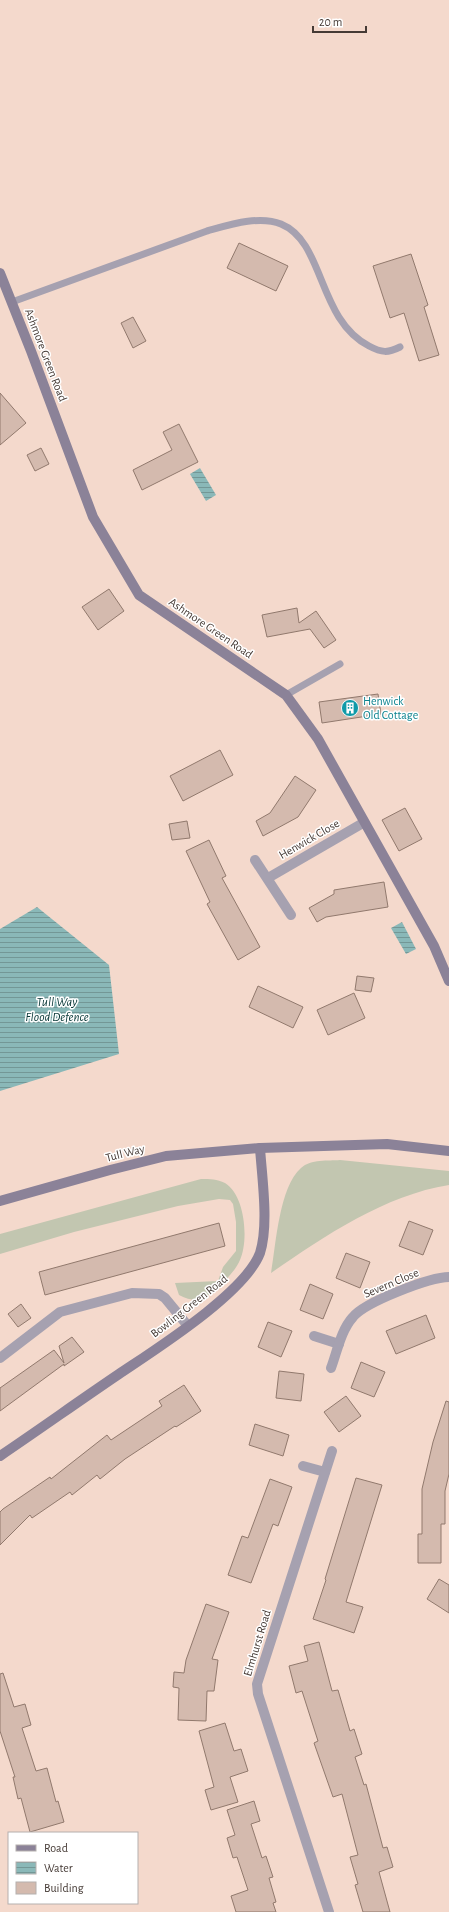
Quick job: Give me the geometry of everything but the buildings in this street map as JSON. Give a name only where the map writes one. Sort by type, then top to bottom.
[{"type":"street","name":"Ashmore Green Road","points":[[0,273],[93,517],[139,595],[286,695],[318,739],[363,823],[430,940],[449,981]]},
{"type":"street","name":"Henwick Close","points":[[268,878],[363,823]]},
{"type":"street","points":[[255,860],[291,915]]},
{"type":"street","points":[[260,1148],[387,1144],[449,1151]]},
{"type":"street","name":"Tull Way","points":[[0,1201],[166,1156],[260,1148]]},
{"type":"street","name":"Bowling Green Road","points":[[0,1456],[188,1326],[238,1284],[252,1267],[259,1254],[264,1223],[260,1148]]},
{"type":"street","name":"Severn Close","points":[[331,1368],[346,1326],[353,1316],[374,1302],[431,1280],[449,1277]]},
{"type":"street","points":[[0,1358],[60,1312],[132,1293],[159,1294],[165,1298],[188,1326]]},
{"type":"street","points":[[314,1336],[339,1344]]},
{"type":"street","name":"Elmhurst Road","points":[[329,1912],[258,1694],[257,1684],[332,1451]]},
{"type":"street","points":[[303,1466],[325,1472]]},
{"type":"lane","points":[[12,302],[207,231],[230,225],[271,221],[282,224],[294,232],[303,242],[314,263],[325,294],[337,316],[350,334],[363,343],[382,352],[392,351],[400,347]]},
{"type":"lane","points":[[286,695],[340,664]]},
{"type":"green space","points":[[340,1160],[449,1171],[449,1185],[425,1190],[378,1208],[333,1232],[271,1273],[283,1202],[294,1177],[301,1168],[310,1163]]},
{"type":"green space","points":[[201,1179],[219,1181],[225,1183],[232,1189],[241,1207],[244,1230],[243,1251],[238,1264],[224,1282],[204,1298],[195,1300],[179,1295],[175,1283],[218,1281],[223,1267],[236,1251],[236,1222],[233,1204],[230,1200],[219,1199],[178,1206],[74,1232],[0,1254],[0,1234]]},
{"type":"water","points":[[200,468],[216,495],[206,501],[190,474]]},
{"type":"water","name":"Tull Way Flood Defence","points":[[37,907],[109,965],[119,1054],[0,1091],[0,929]]},
{"type":"water","points":[[402,922],[416,949],[406,954],[391,928]]},
{"type":"place","name":"Henwick Old Cottage","points":[[350,708]]}]
